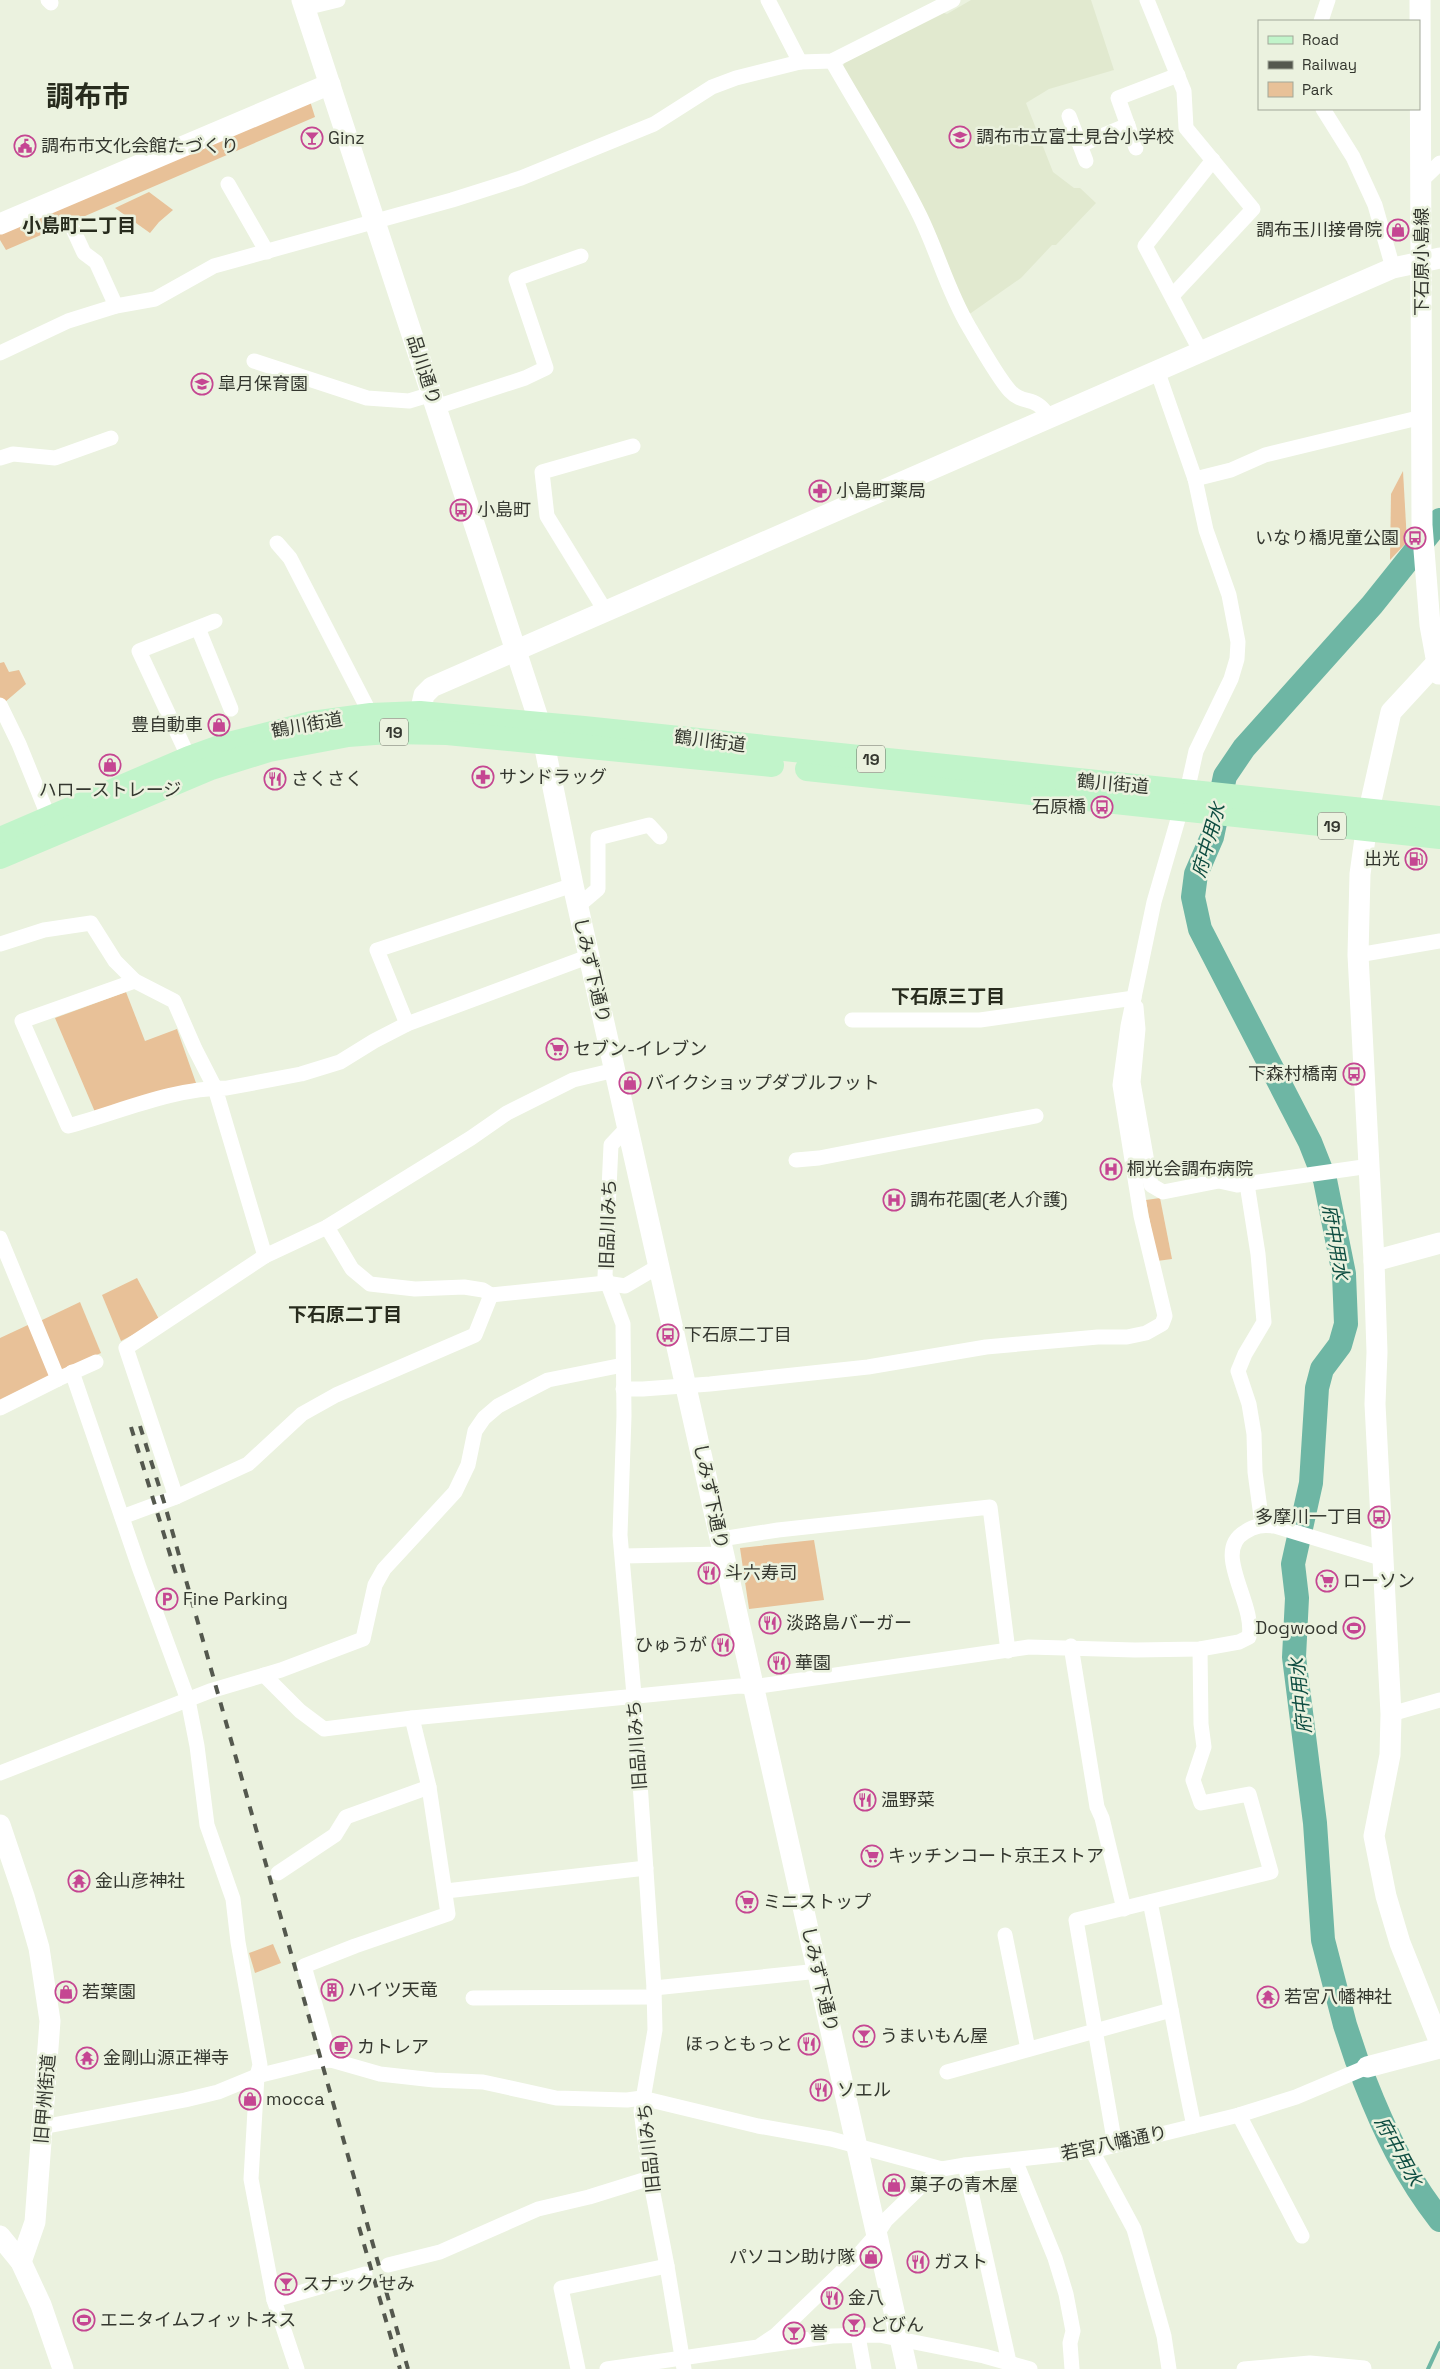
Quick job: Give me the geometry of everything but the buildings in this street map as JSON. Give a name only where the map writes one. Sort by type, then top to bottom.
[{"type":"main road","name":"鶴川街道","points":[[0,839],[189,758],[225,745],[282,729],[371,715],[420,713],[542,732],[1368,820],[1440,837]]},
{"type":"main road","name":"鶴川街道","points":[[0,857],[211,768],[297,743],[348,735],[388,732],[542,732]]},
{"type":"main road","name":"鶴川街道","points":[[1368,820],[1440,818]]},
{"type":"street","points":[[304,4],[338,0]]},
{"type":"street","points":[[768,0],[800,62]]},
{"type":"street","points":[[0,353],[68,321],[116,306],[155,299],[214,266],[452,200],[521,178],[654,124],[712,87],[736,78],[800,62],[832,60],[953,0]]},
{"type":"street","points":[[1147,0],[1184,91],[1186,128],[1253,209],[1172,296]]},
{"type":"street","points":[[1321,20],[1328,0]]},
{"type":"street","name":"下石原小島線","points":[[1420,0],[1422,180],[1431,260],[1422,417],[1422,525],[1430,625],[1439,666]]},
{"type":"street","name":"品川通り","points":[[304,4],[542,732]]},
{"type":"street","points":[[832,60],[920,217],[947,285],[969,327],[1009,391],[1020,399],[1031,400],[1043,407],[1049,417]]},
{"type":"street","points":[[1136,148],[1118,98],[1178,75]]},
{"type":"street","points":[[0,224],[330,84]]},
{"type":"street","points":[[1324,110],[1353,157],[1375,205],[1393,268]]},
{"type":"street","points":[[1069,116],[1086,161]]},
{"type":"street","points":[[1080,145],[1128,126]]},
{"type":"street","points":[[1201,352],[1145,246],[1213,160]]},
{"type":"street","points":[[1422,180],[1440,162]]},
{"type":"street","points":[[228,184],[266,252]]},
{"type":"street","points":[[73,229],[84,253],[96,262],[116,306]]},
{"type":"street","points":[[254,361],[367,398],[409,401],[434,400],[525,378],[546,368],[516,279],[581,256]]},
{"type":"street","points":[[420,713],[424,695],[432,687],[1393,268],[1431,260]]},
{"type":"street","points":[[623,1388],[687,1386],[868,1367],[986,1347],[1098,1337],[1127,1337],[1146,1333],[1162,1324],[1165,1316],[1141,1216],[1120,1085],[1128,1026],[1154,902],[1190,801],[1196,751],[1231,679],[1237,659],[1238,642],[1229,595],[1206,530],[1195,479],[1157,370]]},
{"type":"street","points":[[1195,479],[1231,470],[1265,455],[1422,417]]},
{"type":"street","points":[[0,458],[13,454],[55,458],[111,438]]},
{"type":"street","points":[[606,612],[547,516],[542,472],[633,446]]},
{"type":"street","points":[[276,544],[290,558],[371,715]]},
{"type":"street","points":[[189,758],[139,651],[216,621]]},
{"type":"street","points":[[198,628],[232,710]]},
{"type":"street","points":[[1439,666],[1391,712],[1368,820],[1360,874],[1358,955],[1370,1166],[1377,1352],[1375,1404],[1391,1714],[1390,1755],[1374,1836],[1386,1896],[1400,1944],[1440,2043]]},
{"type":"street","points":[[0,705],[19,744],[49,818]]},
{"type":"street","name":"しみず下通り","points":[[542,732],[573,884],[907,2369]]},
{"type":"street","points":[[578,906],[598,890],[598,838],[649,825],[660,837]]},
{"type":"street","points":[[407,1024],[376,950],[573,884]]},
{"type":"street","points":[[0,944],[44,930],[91,923],[116,961],[135,980],[174,1001],[204,1070],[215,1088],[265,1256]]},
{"type":"street","points":[[1358,955],[1440,940]]},
{"type":"street","points":[[135,980],[22,1021],[68,1126],[118,1113],[139,1104],[203,1088],[226,1088],[301,1074],[340,1062],[374,1040],[407,1024],[590,956]]},
{"type":"street","points":[[852,1020],[980,1020],[1134,998]]},
{"type":"street","points":[[1134,998],[1138,1029],[1133,1082],[1151,1185],[1163,1192],[1219,1180],[1237,1185],[1370,1166]]},
{"type":"street","points":[[176,1497],[126,1348],[265,1256],[327,1226],[471,1138],[507,1113],[573,1080],[615,1070]]},
{"type":"street","points":[[796,1160],[819,1158],[1036,1116]]},
{"type":"street","name":"旧品川みち","points":[[628,1127],[611,1145],[606,1283],[623,1324],[619,1520],[634,1695],[654,1993],[655,2030],[641,2111],[650,2178],[683,2364]]},
{"type":"street","points":[[1247,1184],[1258,1254],[1264,1322],[1238,1370],[1254,1434],[1255,1472],[1262,1524]]},
{"type":"street","points":[[327,1226],[352,1268],[370,1284],[415,1289],[464,1287],[483,1290],[491,1294],[606,1283],[625,1286],[659,1266]]},
{"type":"street","points":[[0,1238],[58,1379]]},
{"type":"street","points":[[1374,1261],[1440,1244]]},
{"type":"street","points":[[122,1516],[176,1497],[248,1464],[302,1414],[336,1395],[475,1335],[491,1294]]},
{"type":"street","points":[[0,1408],[96,1362]]},
{"type":"street","points":[[0,1773],[220,1687],[264,1675],[363,1640],[375,1585],[384,1570],[451,1496],[463,1479],[475,1431],[484,1418],[498,1406],[548,1380],[623,1365]]},
{"type":"street","points":[[72,1372],[188,1700],[197,1746],[208,1825],[214,1848],[233,1899],[238,1942],[260,2065],[257,2076],[251,2179],[274,2300],[297,2369]]},
{"type":"street","points":[[623,1556],[722,1546],[778,1530],[990,1507],[1008,1651]]},
{"type":"street","points":[[264,1675],[300,1711],[324,1729],[634,1695],[739,1686],[753,1687],[866,1669],[1029,1647],[1071,1646],[1135,1650],[1200,1649],[1239,1642],[1249,1637],[1250,1621],[1247,1605],[1231,1561],[1233,1544],[1243,1533],[1262,1524],[1289,1530],[1384,1559]]},
{"type":"street","points":[[1071,1646],[1097,1807],[1102,1818],[1124,1909]]},
{"type":"street","points":[[1115,2145],[1076,1920],[1271,1872],[1249,1794],[1201,1803],[1193,1780],[1204,1747],[1201,1724],[1200,1649]]},
{"type":"street","points":[[1391,1714],[1440,1700]]},
{"type":"street","points":[[331,2060],[304,1966],[448,1914],[429,1787],[412,1718]]},
{"type":"street","points":[[278,1873],[335,1835],[346,1816],[429,1787]]},
{"type":"street","name":"旧甲州街道","points":[[0,1825],[39,1948],[50,2021],[35,2222],[22,2262]]},
{"type":"street","points":[[446,1891],[646,1868]]},
{"type":"street","points":[[1150,1902],[1194,2126]]},
{"type":"street","points":[[1005,1935],[1028,2049]]},
{"type":"street","points":[[472,1998],[654,1993],[819,1971]]},
{"type":"street","points":[[947,2072],[1170,2010]]},
{"type":"street","points":[[1367,2067],[1440,2048]]},
{"type":"street","points":[[42,2127],[185,2100],[218,2092],[257,2076],[314,2062],[331,2060],[380,2074],[434,2080],[483,2082],[556,2098],[627,2100],[642,2098],[758,2126],[858,2146],[942,2169]]},
{"type":"street","name":"若宮八幡通り","points":[[760,2345],[776,2335],[856,2258],[877,2234],[886,2220],[942,2169],[1092,2151],[1239,2115],[1296,2097],[1367,2067]]},
{"type":"street","points":[[1239,2115],[1302,2236]]},
{"type":"street","points":[[1092,2151],[1134,2229],[1164,2336],[1169,2369]]},
{"type":"street","points":[[1015,2160],[1055,2258],[1066,2294],[1073,2331],[1070,2343],[1072,2369]]},
{"type":"street","points":[[965,2165],[1009,2362]]},
{"type":"street","points":[[388,2265],[440,2252],[538,2209],[650,2178]]},
{"type":"street","points":[[0,2236],[22,2262],[63,2369]]},
{"type":"street","points":[[578,2369],[561,2288],[667,2266]]},
{"type":"street","points":[[274,2300],[365,2274]]},
{"type":"street","points":[[607,2369],[683,2364],[760,2345],[832,2336],[879,2335],[1009,2362],[1030,2369]]},
{"type":"street","points":[[858,2336],[864,2369]]},
{"type":"street","points":[[1244,2369],[1310,2363],[1364,2368]]},
{"type":"shaded area","name":"調布市立富士見台小学校","points":[[971,0],[1091,0],[1114,70],[1049,89],[1026,103],[1053,172],[1074,188],[1080,188],[1096,203],[1021,278],[967,314],[842,68],[847,58],[938,11],[947,14]]},
{"type":"green space","points":[[310,101],[315,117],[6,250],[0,240],[0,231]]},
{"type":"green space","points":[[149,192],[173,210],[150,233],[115,208]]},
{"type":"green space","points":[[1403,471],[1407,542],[1390,560],[1391,494]]},
{"type":"green space","points":[[4,662],[9,672],[19,670],[26,684],[5,702],[0,701],[0,663]]},
{"type":"green space","points":[[126,992],[145,1041],[177,1029],[196,1083],[95,1112],[55,1018]]},
{"type":"green space","points":[[1160,1198],[1172,1259],[1157,1261],[1146,1200]]},
{"type":"green space","points":[[137,1278],[160,1321],[121,1341],[102,1295]]},
{"type":"green space","points":[[80,1302],[101,1353],[61,1371],[40,1321]]},
{"type":"green space","points":[[30,1324],[52,1377],[0,1401],[0,1338]]},
{"type":"green space","points":[[814,1540],[824,1600],[749,1609],[740,1548]]},
{"type":"green space","points":[[273,1944],[281,1963],[255,1973],[249,1953]]},
{"type":"waterway","name":"府中用水","points":[[1357,2061],[1345,2025],[1323,1940],[1315,1823],[1294,1657],[1297,1598],[1293,1564],[1311,1483],[1317,1388],[1322,1369],[1340,1345],[1346,1324],[1344,1274],[1325,1180],[1310,1142],[1200,929],[1193,897],[1196,874],[1212,837],[1225,776],[1244,748],[1372,605],[1440,520]]},
{"type":"waterway","name":"府中用水","points":[[1364,2079],[1406,2170],[1440,2220]]},
{"type":"waterway","points":[[1428,2369],[1440,2343]]},
{"type":"railway","points":[[140,1426],[164,1502],[408,2369]]},
{"type":"railway","points":[[131,1427],[177,1577]]},
{"type":"railway","points":[[359,2227],[400,2369]]},
{"type":"place","name":"調布市立富士見台小学校","points":[[960,137]]},
{"type":"place","name":"Ginz","points":[[312,138]]},
{"type":"place","name":"調布市文化会館たづくり","points":[[25,146]]},
{"type":"place","name":"調布玉川接骨院","points":[[1398,230]]},
{"type":"place","name":"皐月保育園","points":[[202,384]]},
{"type":"place","name":"小島町薬局","points":[[820,491]]},
{"type":"place","name":"小島町","points":[[461,510]]},
{"type":"place","name":"いなり橋児童公園","points":[[1415,538]]},
{"type":"place","name":"豊自動車","points":[[219,725]]},
{"type":"place","name":"ハローストレージ","points":[[110,765]]},
{"type":"place","name":"サンドラッグ","points":[[483,777]]},
{"type":"place","name":"さくさく","points":[[275,779]]},
{"type":"place","name":"石原橋","points":[[1102,807]]},
{"type":"place","name":"出光","points":[[1416,859]]},
{"type":"place","name":"セブン-イレブン","points":[[557,1049]]},
{"type":"place","name":"下森村橋南","points":[[1354,1074]]},
{"type":"place","name":"バイクショップダブルフット","points":[[630,1083]]},
{"type":"place","name":"桐光会調布病院","points":[[1111,1169]]},
{"type":"place","name":"調布花園(老人介護)","points":[[894,1200]]},
{"type":"place","name":"下石原二丁目","points":[[668,1335]]},
{"type":"place","name":"多摩川一丁目","points":[[1379,1517]]},
{"type":"place","name":"斗六寿司","points":[[709,1573]]},
{"type":"place","name":"ローソン","points":[[1327,1581]]},
{"type":"place","name":"Fine Parking","points":[[167,1599]]},
{"type":"place","name":"淡路島バーガー","points":[[770,1623]]},
{"type":"place","name":"Dogwood","points":[[1354,1628]]},
{"type":"place","name":"ひゅうが","points":[[723,1645]]},
{"type":"place","name":"華園","points":[[779,1663]]},
{"type":"place","name":"温野菜","points":[[865,1800]]},
{"type":"place","name":"キッチンコート京王ストア","points":[[872,1856]]},
{"type":"place","name":"金山彦神社","points":[[79,1881]]},
{"type":"place","name":"ミニストップ","points":[[747,1902]]},
{"type":"place","name":"ハイツ天竜","points":[[332,1990]]},
{"type":"place","name":"若葉園","points":[[66,1992]]},
{"type":"place","name":"若宮八幡神社","points":[[1268,1997]]},
{"type":"place","name":"うまいもん屋","points":[[864,2036]]},
{"type":"place","name":"ほっともっと","points":[[809,2044]]},
{"type":"place","name":"カトレア","points":[[341,2047]]},
{"type":"place","name":"金剛山源正禅寺","points":[[87,2058]]},
{"type":"place","name":"ソエル","points":[[821,2090]]},
{"type":"place","name":"mocca","points":[[250,2099]]},
{"type":"place","name":"菓子の青木屋","points":[[894,2185]]},
{"type":"place","name":"パソコン助け隊","points":[[871,2257]]},
{"type":"place","name":"ガスト","points":[[918,2262]]},
{"type":"place","name":"スナック せみ","points":[[286,2284]]},
{"type":"place","name":"金八","points":[[832,2298]]},
{"type":"place","name":"エニタイムフィットネス","points":[[84,2320]]},
{"type":"place","name":"どびん","points":[[854,2325]]},
{"type":"place","name":"誉","points":[[794,2333]]},
{"type":"district","name":"調布市","points":[[88,96]]},
{"type":"district","name":"小島町二丁目","points":[[79,225]]},
{"type":"district","name":"下石原三丁目","points":[[948,996]]},
{"type":"district","name":"下石原二丁目","points":[[345,1314]]}]
